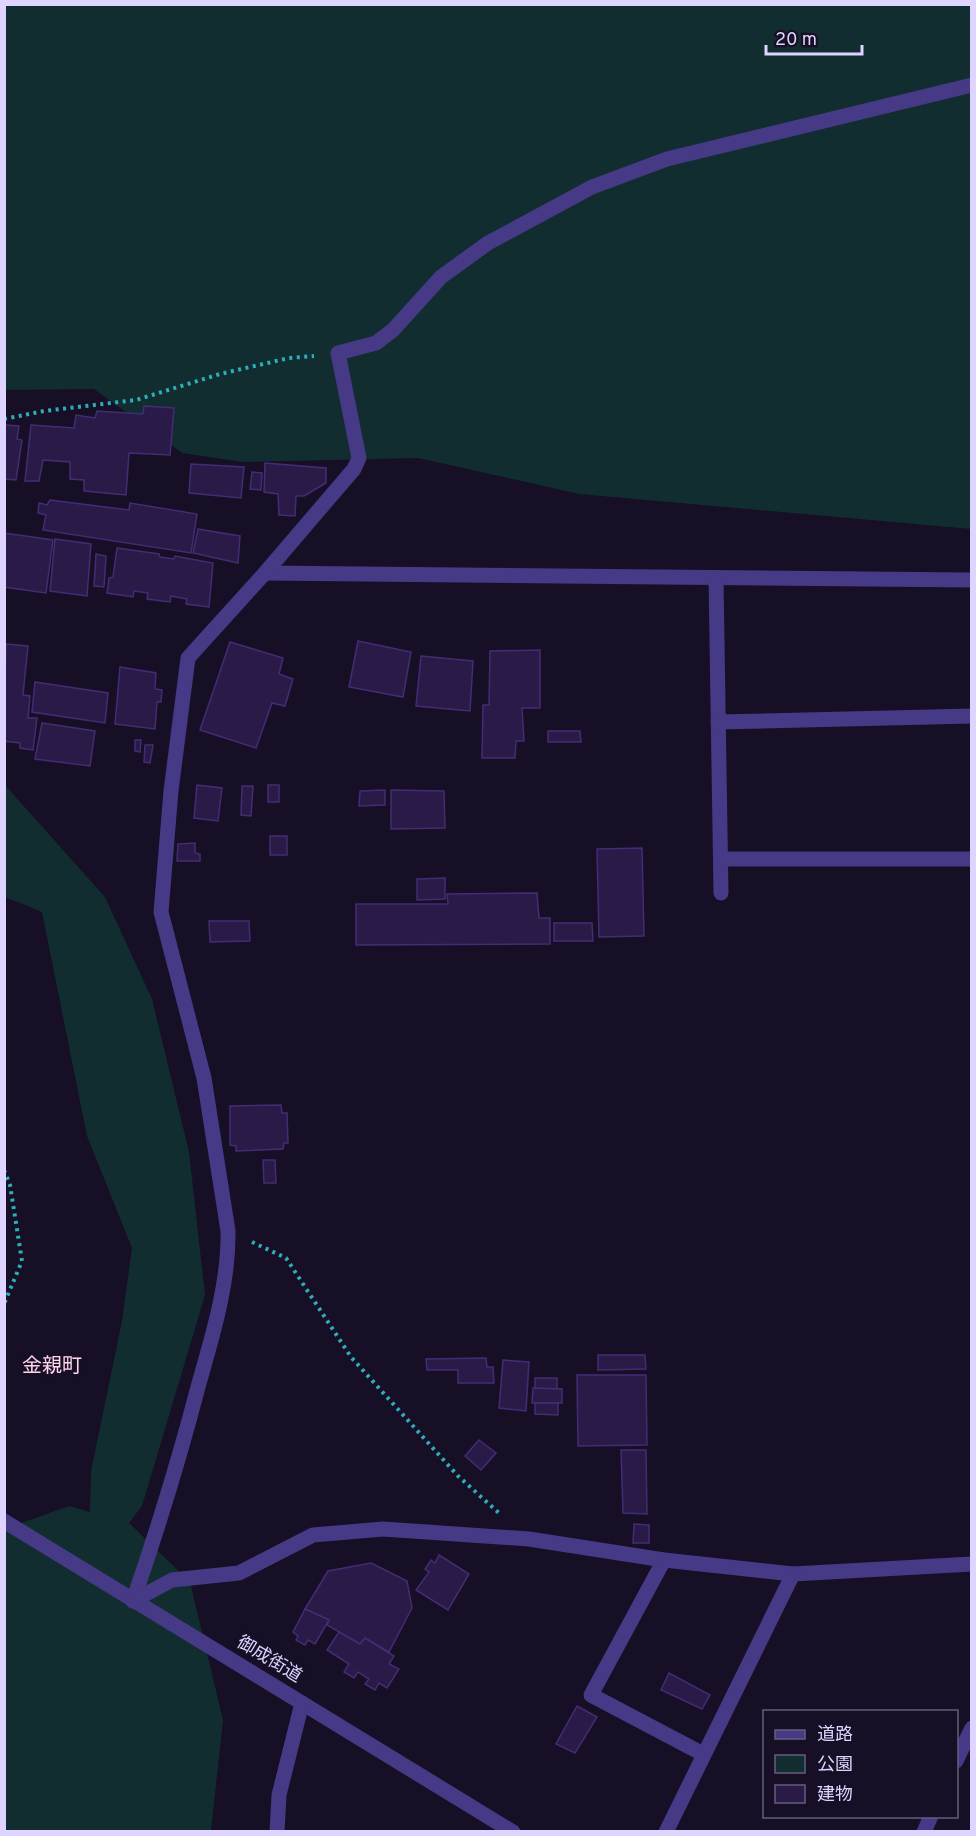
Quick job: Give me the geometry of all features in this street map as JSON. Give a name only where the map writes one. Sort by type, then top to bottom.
[{"type":"street","points":[[133,1601],[166,1504],[214,1330],[228,1255],[228,1231],[204,1078],[161,912],[171,791],[188,658],[354,469],[359,458],[338,353],[376,343],[393,330],[441,277],[488,243],[592,187],[667,159],[972,85]]},
{"type":"street","points":[[265,573],[972,580]]},
{"type":"street","points":[[716,578],[721,893]]},
{"type":"street","points":[[718,722],[972,717]]},
{"type":"street","points":[[721,859],[972,859]]},
{"type":"street","name":"御成街道","points":[[4,1521],[513,1832]]},
{"type":"street","points":[[133,1601],[172,1580],[238,1573],[314,1535],[383,1529],[529,1539],[664,1560],[793,1574],[972,1564]]},
{"type":"street","points":[[664,1560],[591,1695],[703,1754]]},
{"type":"street","points":[[666,1832],[793,1574]]},
{"type":"street","points":[[277,1832],[279,1795],[302,1703]]},
{"type":"street","points":[[958,1759],[972,1728]]},
{"type":"street","points":[[924,1832],[930,1818]]},
{"type":"path","points":[[4,419],[44,411],[136,400],[220,374],[289,358],[338,353]]},
{"type":"path","points":[[4,1170],[10,1185],[22,1261],[4,1304]]},
{"type":"path","points":[[228,1231],[286,1258],[351,1357],[458,1476],[529,1539]]},
{"type":"green space","points":[[4,5],[971,5],[971,529],[579,494],[418,458],[243,462],[182,453],[94,389],[5,390]]},
{"type":"green space","points":[[4,784],[105,897],[152,999],[189,1152],[205,1295],[142,1506],[129,1523],[190,1582],[223,1720],[211,1831],[5,1831],[5,1529],[69,1506],[90,1512],[91,1471],[122,1321],[132,1248],[87,1136],[42,912],[5,897]]},
{"type":"building","points":[[144,406],[174,408],[170,455],[129,453],[126,495],[84,491],[84,480],[70,479],[70,462],[43,460],[39,481],[25,481],[31,425],[74,428],[76,415],[95,418],[97,411],[143,414]]},
{"type":"building","points":[[5,425],[19,426],[17,439],[22,440],[16,480],[4,479]]},
{"type":"building","points":[[265,463],[326,468],[326,483],[304,496],[296,496],[295,516],[279,515],[278,494],[264,492]]},
{"type":"building","points":[[191,464],[244,467],[241,498],[189,493]]},
{"type":"building","points":[[252,472],[262,473],[261,490],[250,489]]},
{"type":"building","points":[[50,500],[129,510],[130,503],[197,514],[191,553],[43,530],[46,515],[38,513],[39,503],[47,505]]},
{"type":"building","points":[[198,529],[240,536],[238,563],[193,553]]},
{"type":"building","points":[[4,533],[53,540],[46,593],[4,587]]},
{"type":"building","points":[[55,539],[91,544],[87,596],[50,591]]},
{"type":"building","points":[[117,548],[159,554],[160,557],[174,559],[175,556],[213,563],[209,607],[186,604],[187,599],[171,596],[170,602],[147,599],[148,593],[134,591],[133,597],[107,593],[109,578],[113,577]]},
{"type":"building","points":[[96,554],[106,556],[104,587],[94,586]]},
{"type":"building","points":[[358,641],[411,652],[403,697],[349,687]]},
{"type":"building","points":[[230,642],[283,658],[279,674],[293,679],[285,706],[272,703],[256,748],[200,730]]},
{"type":"building","points":[[6,644],[28,646],[23,695],[30,696],[28,718],[37,718],[33,750],[20,748],[20,743],[4,741]]},
{"type":"building","points":[[540,650],[540,708],[522,708],[524,741],[516,741],[515,758],[482,758],[483,705],[489,705],[490,651]]},
{"type":"building","points":[[421,656],[473,661],[470,711],[416,706]]},
{"type":"building","points":[[120,667],[156,673],[155,689],[162,690],[161,702],[157,702],[155,729],[115,724]]},
{"type":"building","points":[[35,682],[108,693],[105,723],[32,712]]},
{"type":"building","points":[[42,723],[95,731],[90,766],[35,759]]},
{"type":"building","points":[[548,731],[580,731],[581,742],[548,742]]},
{"type":"building","points":[[135,740],[141,740],[140,752],[135,751]]},
{"type":"building","points":[[145,745],[153,745],[150,763],[144,762]]},
{"type":"building","points":[[197,785],[222,788],[218,821],[194,818]]},
{"type":"building","points":[[268,785],[279,785],[279,802],[268,802]]},
{"type":"building","points":[[242,786],[253,786],[251,816],[241,815]]},
{"type":"building","points":[[385,790],[385,805],[359,806],[360,791]]},
{"type":"building","points":[[391,790],[444,791],[445,828],[391,829]]},
{"type":"building","points":[[270,836],[287,836],[287,855],[270,855]]},
{"type":"building","points":[[195,843],[195,853],[200,854],[200,861],[177,861],[178,844]]},
{"type":"building","points":[[642,848],[644,936],[599,937],[597,849]]},
{"type":"building","points":[[445,878],[445,899],[417,900],[417,879]]},
{"type":"building","points":[[537,893],[539,918],[550,918],[550,944],[356,945],[356,904],[448,904],[447,894]]},
{"type":"building","points":[[209,921],[249,921],[250,941],[210,942]]},
{"type":"building","points":[[554,923],[592,923],[593,941],[554,941]]},
{"type":"building","points":[[281,1105],[282,1113],[287,1113],[288,1143],[284,1143],[283,1149],[236,1151],[236,1146],[230,1145],[230,1106]]},
{"type":"building","points":[[263,1160],[275,1160],[276,1183],[264,1183]]},
{"type":"building","points":[[598,1355],[645,1355],[646,1369],[598,1370]]},
{"type":"building","points":[[486,1358],[487,1367],[493,1367],[494,1383],[458,1383],[458,1370],[427,1370],[426,1359]]},
{"type":"building","points":[[503,1360],[529,1362],[526,1411],[499,1408]]},
{"type":"building","points":[[577,1375],[646,1375],[647,1445],[578,1446]]},
{"type":"building","points":[[535,1378],[557,1378],[557,1389],[535,1389]]},
{"type":"building","points":[[533,1388],[562,1389],[562,1403],[532,1403]]},
{"type":"building","points":[[535,1403],[558,1403],[558,1415],[535,1414]]},
{"type":"building","points":[[479,1440],[496,1453],[481,1470],[465,1456]]},
{"type":"building","points":[[621,1450],[646,1450],[647,1514],[623,1513]]},
{"type":"building","points":[[634,1524],[649,1525],[649,1543],[633,1543]]},
{"type":"building","points":[[439,1555],[469,1574],[448,1610],[416,1590],[429,1572],[425,1569],[431,1560],[435,1563]]},
{"type":"building","points":[[371,1563],[407,1581],[412,1608],[389,1652],[365,1638],[360,1644],[327,1625],[329,1620],[305,1609],[328,1571]]},
{"type":"building","points":[[305,1609],[329,1620],[315,1644],[308,1640],[305,1645],[296,1640],[298,1636],[293,1632]]},
{"type":"building","points":[[339,1632],[360,1644],[365,1638],[394,1656],[389,1664],[399,1669],[387,1688],[379,1683],[375,1690],[365,1684],[369,1679],[358,1672],[354,1678],[344,1672],[349,1664],[327,1650]]},
{"type":"building","points":[[669,1673],[710,1695],[702,1709],[661,1690]]},
{"type":"building","points":[[577,1706],[597,1717],[575,1753],[556,1744]]},
{"type":"district","name":"金親町","points":[[52,1367]]}]
